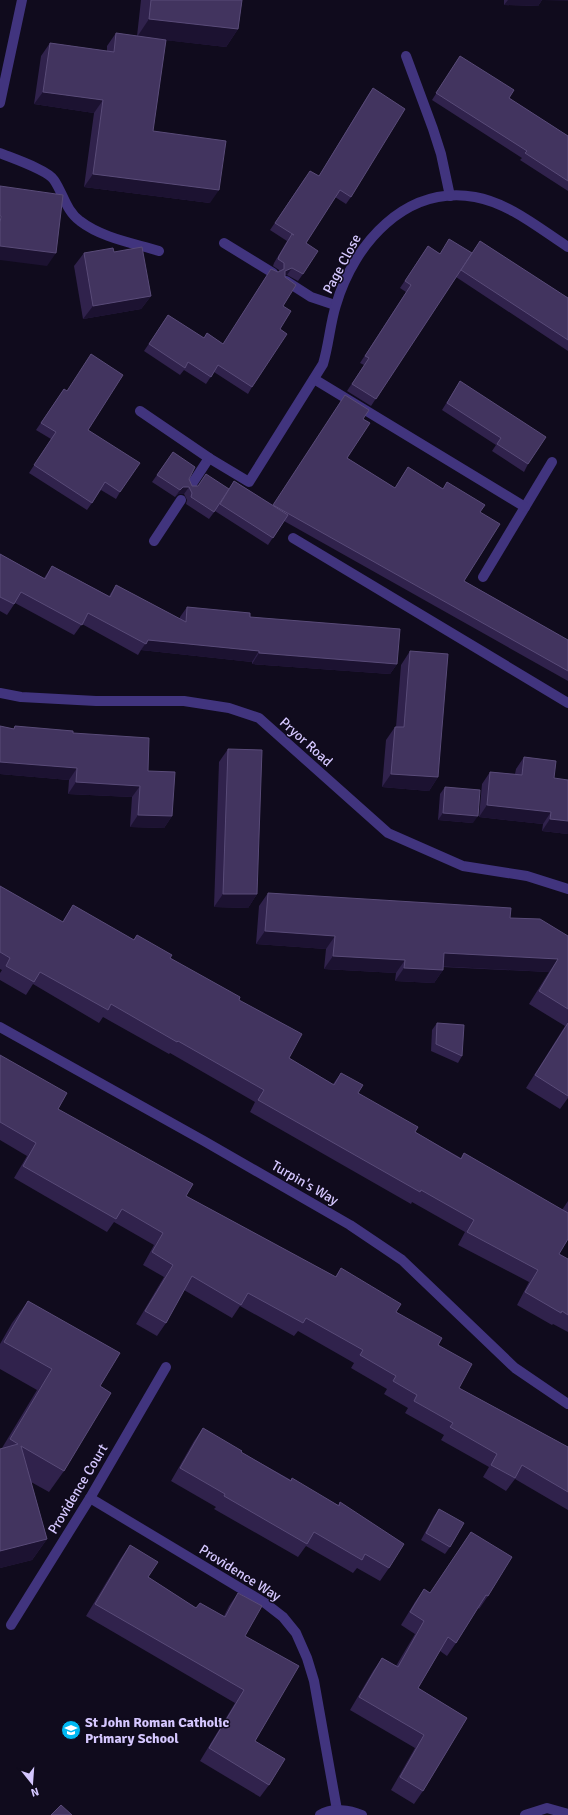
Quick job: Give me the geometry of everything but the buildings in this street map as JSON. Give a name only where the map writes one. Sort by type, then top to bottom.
[{"type":"street","points":[[0,103],[22,0]]},
{"type":"street","points":[[406,56],[434,129],[450,196]]},
{"type":"street","points":[[0,153],[37,168],[54,178],[66,204],[78,220],[95,231],[160,251]]},
{"type":"street","name":"Page Close","points":[[140,411],[209,458],[249,482],[314,379],[328,349],[335,305],[357,259],[367,241],[381,226],[395,215],[414,204],[431,198],[450,196],[475,197],[509,209],[568,247]]},
{"type":"street","points":[[224,243],[273,273]]},
{"type":"street","points":[[286,281],[311,297],[335,305]]},
{"type":"street","points":[[314,379],[525,507]]},
{"type":"street","points":[[190,487],[209,458]]},
{"type":"street","points":[[484,577],[552,462]]},
{"type":"street","points":[[154,541],[181,500]]},
{"type":"street","points":[[293,538],[568,703]]},
{"type":"street","name":"Pryor Road","points":[[0,693],[21,697],[96,701],[184,701],[229,708],[259,718],[388,833],[463,866],[527,876],[568,889]]},
{"type":"street","name":"Turpin's Way","points":[[0,1028],[224,1152],[350,1225],[395,1255],[515,1368],[568,1404]]},
{"type":"street","name":"Providence Court","points":[[11,1625],[90,1498],[166,1367]]},
{"type":"street","name":"Providence Way","points":[[90,1498],[265,1603],[283,1616],[296,1633],[307,1658],[314,1681],[337,1810]]},
{"type":"street","points":[[525,1815],[547,1808],[568,1814]]},
{"type":"street","points":[[320,1815],[337,1810],[353,1811],[362,1815]]},
{"type":"place","name":"St John Roman Catholic Primary School","points":[[71,1730]]}]
